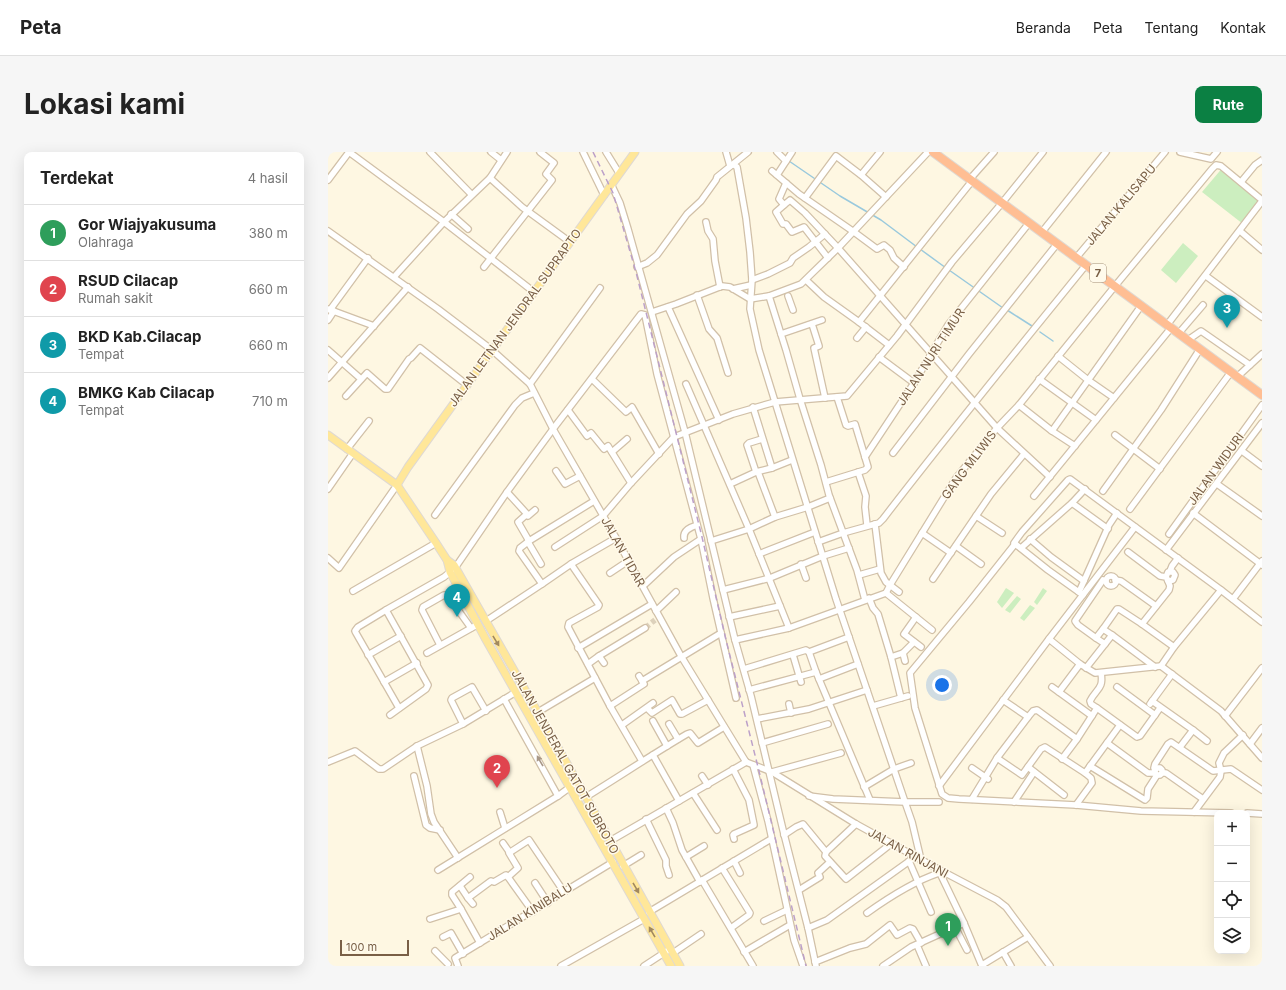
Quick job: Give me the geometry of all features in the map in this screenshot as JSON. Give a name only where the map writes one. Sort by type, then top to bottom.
[{"type":"highway","name":"7","points":[[933,152],[1030,222],[1057,244],[1262,395]]},
{"type":"main road","name":"JALAN LETNAN JENDRAL SUPRAPTO","points":[[397,486],[408,467],[635,152]]},
{"type":"main road","name":"JALAN JENDERAL GATOT SUBROTO","points":[[328,435],[397,486],[436,543],[482,622],[516,692],[644,919],[680,966]]},
{"type":"main road","name":"JALAN JENDERAL GATOT SUBROTO","points":[[482,622],[524,687],[586,797],[649,912],[669,952],[671,966]]},
{"type":"main road","points":[[516,692],[524,687]]},
{"type":"street","points":[[328,180],[349,152],[444,222],[534,292]]},
{"type":"street","points":[[430,152],[471,194]]},
{"type":"street","points":[[491,152],[501,160]]},
{"type":"street","points":[[394,277],[451,214],[490,178],[507,152]]},
{"type":"street","points":[[484,267],[552,179],[546,174],[554,163],[540,152]]},
{"type":"street","points":[[583,152],[604,195]]},
{"type":"street","points":[[606,152],[619,173]]},
{"type":"street","points":[[726,152],[732,165],[737,167],[746,218],[752,283],[750,299],[751,314],[758,343],[792,460],[818,542],[904,802],[912,822],[921,860]]},
{"type":"street","points":[[637,267],[647,263],[657,255],[687,214],[701,201],[717,177],[748,152]]},
{"type":"street","points":[[777,152],[787,160]]},
{"type":"street","points":[[792,152],[787,160],[774,173],[805,198],[877,249],[884,245],[890,250],[894,258],[904,266]]},
{"type":"street","points":[[861,175],[880,152]]},
{"type":"street","points":[[652,312],[720,286],[726,286],[733,289],[750,299],[787,293],[806,280],[854,232],[928,152]]},
{"type":"street","points":[[859,322],[994,152]]},
{"type":"street","points":[[555,547],[603,516],[631,483],[674,437],[753,407],[775,402],[800,399],[847,396],[906,324],[947,268],[1044,152]]},
{"type":"street","points":[[1042,232],[1106,152]]},
{"type":"street","name":"JALAN KALISAPU","points":[[1076,258],[1165,152]]},
{"type":"street","points":[[1034,496],[1114,398],[1262,201],[1221,166],[1216,166],[1212,159],[1180,152]]},
{"type":"street","points":[[1212,159],[1217,152]]},
{"type":"street","points":[[805,198],[819,181],[837,154],[886,197]]},
{"type":"street","points":[[1241,182],[1262,160]]},
{"type":"street","name":"GANG MLIWIS","points":[[886,593],[956,478],[997,428],[1019,405],[1115,286],[1216,166]]},
{"type":"street","points":[[490,178],[528,212],[570,242]]},
{"type":"street","points":[[784,205],[779,198],[786,183]]},
{"type":"street","points":[[611,184],[620,203],[685,432],[734,640],[744,669],[770,772],[784,835],[808,928],[815,964],[850,948],[866,944],[890,925],[897,935],[910,928],[913,929],[926,966]]},
{"type":"street","points":[[782,192],[838,248],[997,428],[1050,477]]},
{"type":"street","points":[[790,200],[776,212],[783,224],[786,224],[792,232],[804,227],[812,221]]},
{"type":"street","points":[[451,214],[468,229]]},
{"type":"street","points":[[706,222],[708,231],[713,239],[715,261],[720,286]]},
{"type":"street","name":"JALAN NURI TIMUR","points":[[858,472],[867,469],[868,465],[865,457],[932,354],[948,325],[1030,222]]},
{"type":"street","points":[[804,227],[828,258]]},
{"type":"street","name":"JALAN TIDAR","points":[[328,231],[408,287],[492,350],[530,384],[553,429],[643,586],[656,611],[658,619],[746,762]]},
{"type":"street","points":[[1240,231],[1262,250]]},
{"type":"street","points":[[733,289],[752,283],[790,263],[793,258],[825,234]]},
{"type":"street","points":[[893,453],[1057,244]]},
{"type":"street","points":[[328,320],[331,310],[368,258]]},
{"type":"street","points":[[818,542],[867,525],[875,524],[884,519],[918,474],[1086,264]]},
{"type":"street","points":[[1206,276],[1262,317]]},
{"type":"street","points":[[806,280],[824,297],[889,345]]},
{"type":"street","points":[[328,378],[408,287]]},
{"type":"street","points":[[530,384],[600,288]]},
{"type":"street","points":[[787,293],[793,310]]},
{"type":"street","points":[[697,295],[709,329],[716,338],[728,373]]},
{"type":"street","points":[[769,296],[800,399],[822,465],[830,498],[867,599],[878,614],[901,698]]},
{"type":"street","points":[[1179,333],[1203,305]]},
{"type":"street","points":[[1052,431],[1141,306]]},
{"type":"street","points":[[668,307],[719,420]]},
{"type":"street","points":[[331,310],[374,326]]},
{"type":"street","points":[[399,708],[368,655],[356,631],[358,627],[444,577],[453,570],[553,429],[641,314],[645,315],[658,374],[701,539],[736,698]]},
{"type":"street","points":[[781,334],[822,320]]},
{"type":"street","points":[[812,324],[819,346],[814,348],[825,398]]},
{"type":"street","points":[[857,338],[866,327]]},
{"type":"street","points":[[1188,340],[1201,331],[1250,365]]},
{"type":"street","points":[[346,396],[367,373],[385,389],[388,389],[409,359],[412,358],[420,348],[467,385]]},
{"type":"street","points":[[1103,491],[1161,410],[1200,349]]},
{"type":"street","points":[[328,350],[361,379]]},
{"type":"street","points":[[1130,509],[1234,375],[1250,365],[1262,354]]},
{"type":"street","points":[[1058,356],[1114,398]]},
{"type":"street","points":[[879,357],[914,382]]},
{"type":"street","points":[[592,379],[626,412],[632,407],[659,454]]},
{"type":"street","points":[[1039,379],[1096,420]]},
{"type":"street","points":[[686,384],[770,578],[789,628]]},
{"type":"street","points":[[435,515],[515,405],[522,398],[534,393]]},
{"type":"street","points":[[837,397],[846,425],[848,426],[855,424],[865,457]]},
{"type":"street","points":[[1019,405],[1052,431],[1075,446]]},
{"type":"street","name":"JALAN WIDURI","points":[[1169,534],[1262,405]]},
{"type":"street","points":[[753,407],[772,468]]},
{"type":"street","points":[[568,410],[587,436],[591,433],[604,449],[608,446],[631,483]]},
{"type":"street","points":[[328,489],[368,421]]},
{"type":"street","points":[[1166,550],[1262,423]]},
{"type":"street","points":[[1115,435],[1160,469]]},
{"type":"street","points":[[762,438],[747,445],[775,517]]},
{"type":"street","points":[[612,452],[627,439]]},
{"type":"street","points":[[1242,450],[1262,466]]},
{"type":"street","points":[[933,579],[991,494],[1024,454]]},
{"type":"street","points":[[730,484],[757,472],[792,460]]},
{"type":"street","points":[[556,471],[566,484],[580,476]]},
{"type":"street","points":[[826,482],[858,472],[866,496],[865,507],[867,525]]},
{"type":"street","points":[[1214,813],[1141,811],[1076,805],[948,798],[942,794],[939,786],[915,708],[910,673],[969,602],[1015,544],[1022,532],[1068,480],[1073,480],[1262,622]]},
{"type":"street","points":[[1216,484],[1262,516]]},
{"type":"street","points":[[328,558],[339,568],[397,486]]},
{"type":"street","points":[[1021,548],[1072,503],[1085,489]]},
{"type":"street","points":[[507,492],[527,514]]},
{"type":"street","points":[[711,541],[749,529],[775,517],[808,507],[830,498]]},
{"type":"street","points":[[542,584],[519,550],[520,548],[594,501]]},
{"type":"street","points":[[1072,503],[1108,528]]},
{"type":"street","points":[[535,510],[528,516],[527,514],[518,522],[541,564]]},
{"type":"street","points":[[1081,594],[1084,581],[1108,528],[1117,513]]},
{"type":"street","points":[[1193,513],[1261,563],[1233,599]]},
{"type":"street","points":[[976,516],[1002,533]]},
{"type":"street","points":[[875,524],[880,569],[883,578],[900,592]]},
{"type":"street","points":[[684,538],[683,534],[687,530],[697,525]]},
{"type":"street","points":[[939,786],[1081,594],[1135,527]]},
{"type":"street","points":[[759,554],[815,532]]},
{"type":"street","points":[[922,533],[951,553]]},
{"type":"street","points":[[427,653],[482,622],[543,584],[571,564],[616,538]]},
{"type":"street","points":[[643,586],[674,557],[701,539]]},
{"type":"street","points":[[1030,539],[1051,557],[1084,581]]},
{"type":"street","points":[[353,591],[436,543]]},
{"type":"street","points":[[1015,544],[1081,594]]},
{"type":"street","points":[[956,546],[981,564]]},
{"type":"street","points":[[723,590],[770,578],[801,564],[849,548]]},
{"type":"street","points":[[1128,552],[1160,576],[1173,580],[1175,577],[1174,573],[1170,571]]},
{"type":"street","points":[[1142,624],[1169,590],[1170,586],[1167,579],[1167,573],[1170,571],[1178,558]]},
{"type":"street","points":[[610,573],[628,561]]},
{"type":"street","points":[[571,564],[599,605],[568,625],[578,648],[642,761]]},
{"type":"street","points":[[801,564],[806,578]]},
{"type":"street","points":[[859,575],[880,569]]},
{"type":"street","points":[[1105,644],[1078,625],[1075,620],[1105,580],[1110,576],[1156,606]]},
{"type":"street","points":[[1096,577],[1105,580]]},
{"type":"street","points":[[1049,639],[1080,664],[1095,673],[1158,666],[1221,590]]},
{"type":"street","points":[[656,611],[676,592]]},
{"type":"street","points":[[734,640],[789,628],[886,593],[932,630]]},
{"type":"street","points":[[440,646],[422,610],[423,607],[444,595],[448,596],[472,628]]},
{"type":"street","points":[[578,648],[652,604]]},
{"type":"street","points":[[729,617],[780,606]]},
{"type":"street","points":[[1096,638],[1119,608],[1174,647]]},
{"type":"street","points":[[386,610],[428,683],[428,687],[390,715]]},
{"type":"street","points":[[916,617],[904,633],[921,647]]},
{"type":"street","points":[[588,664],[645,628]]},
{"type":"street","points":[[1103,629],[1172,674],[1216,707],[1243,735],[1262,758]]},
{"type":"street","points":[[610,706],[643,685],[641,679],[721,633]]},
{"type":"street","points":[[1086,668],[1112,635]]},
{"type":"street","points":[[368,655],[401,636]]},
{"type":"street","points":[[744,669],[806,650],[809,652],[849,637]]},
{"type":"street","points":[[891,657],[903,653],[914,642]]},
{"type":"street","points":[[809,652],[870,800]]},
{"type":"street","points":[[903,653],[905,661]]},
{"type":"street","points":[[793,655],[800,680]]},
{"type":"street","points":[[599,656],[604,663]]},
{"type":"street","points":[[384,682],[417,663]]},
{"type":"street","points":[[819,679],[858,664]]},
{"type":"street","points":[[1059,692],[1080,664]]},
{"type":"street","points":[[1225,716],[1262,668]]},
{"type":"street","points":[[749,690],[800,680],[816,672]]},
{"type":"street","points":[[1101,673],[1101,686],[1090,701],[1091,704],[1135,736],[1140,736],[1160,708]]},
{"type":"street","points":[[1147,709],[1172,674]]},
{"type":"street","points":[[538,712],[595,678]]},
{"type":"street","points":[[463,724],[451,700],[458,694],[472,687],[486,711]]},
{"type":"street","points":[[1052,687],[1092,716]]},
{"type":"street","points":[[1117,687],[1155,715]]},
{"type":"street","points":[[757,719],[791,713],[867,690]]},
{"type":"street","points":[[328,762],[356,751],[379,769],[383,769],[418,746],[463,724],[516,692]]},
{"type":"street","points":[[873,706],[908,696]]},
{"type":"street","points":[[504,699],[558,796]]},
{"type":"street","points":[[647,708],[652,713],[672,700],[680,714],[682,714],[708,700]]},
{"type":"street","points":[[1003,700],[1028,717]]},
{"type":"street","points":[[1152,701],[1207,741]]},
{"type":"street","points":[[622,724],[653,703]]},
{"type":"street","points":[[789,704],[791,713]]},
{"type":"street","points":[[1062,759],[1097,708]]},
{"type":"street","points":[[972,799],[987,778],[997,758],[1033,711],[1037,710],[1077,739]]},
{"type":"street","points":[[653,721],[668,746]]},
{"type":"street","points":[[670,724],[678,740]]},
{"type":"street","points":[[762,743],[828,724]]},
{"type":"street","points":[[1085,773],[1120,725]]},
{"type":"street","points":[[586,797],[632,769],[642,761],[690,733],[698,743],[724,727]]},
{"type":"street","points":[[1250,744],[1262,728]]},
{"type":"street","points":[[1180,747],[1193,730]]},
{"type":"street","points":[[1194,812],[1220,777],[1221,771],[1219,763],[1224,754],[1243,735]]},
{"type":"street","points":[[1158,773],[1154,768],[1155,764],[1170,742],[1173,742],[1213,771],[1231,769],[1262,790]]},
{"type":"street","points":[[1107,743],[1148,773],[1166,773],[1203,799]]},
{"type":"street","points":[[418,746],[427,786],[431,814],[434,822],[458,858]]},
{"type":"street","points":[[1022,775],[1042,747],[1046,748],[1091,778],[1092,783],[1076,805]]},
{"type":"street","points":[[770,772],[841,753]]},
{"type":"street","points":[[653,755],[679,800]]},
{"type":"street","points":[[997,758],[1028,780]]},
{"type":"street","points":[[610,841],[746,762]]},
{"type":"street","name":"JALAN RINJANI","points":[[746,762],[770,772],[938,871],[997,900],[1006,908],[1050,966]]},
{"type":"street","points":[[864,787],[894,769],[911,763]]},
{"type":"street","points":[[753,765],[786,910],[803,966]]},
{"type":"street","points":[[1090,766],[1144,800],[1147,798],[1148,789],[1158,773]]},
{"type":"street","points":[[1028,767],[1064,795]]},
{"type":"street","points":[[972,768],[987,778]]},
{"type":"street","points":[[733,769],[749,800],[754,825],[734,834],[734,839]]},
{"type":"street","points":[[1014,802],[1034,772]]},
{"type":"street","points":[[414,776],[428,827],[440,830]]},
{"type":"street","points":[[702,776],[708,785]]},
{"type":"street","points":[[438,870],[558,796],[577,782]]},
{"type":"street","points":[[693,793],[717,830]]},
{"type":"street","points":[[810,796],[833,799],[939,802]]},
{"type":"street","points":[[666,808],[673,823],[682,850],[753,966]]},
{"type":"street","points":[[500,812],[505,828]]},
{"type":"street","points":[[424,816],[431,814]]},
{"type":"street","points":[[1250,814],[1262,814]]},
{"type":"street","points":[[646,819],[666,860],[669,875]]},
{"type":"street","points":[[784,835],[796,827],[804,824],[826,852],[825,856],[847,879],[892,843]]},
{"type":"street","points":[[826,852],[856,824]]},
{"type":"street","points":[[649,912],[771,839]]},
{"type":"street","points":[[510,853],[528,840],[530,841],[564,892]]},
{"type":"street","points":[[468,898],[491,881],[494,882],[518,868],[503,843]]},
{"type":"street","points":[[686,857],[704,846]]},
{"type":"street","points":[[623,866],[641,854]]},
{"type":"street","points":[[808,928],[827,920],[915,857]]},
{"type":"street","points":[[734,861],[740,873]]},
{"type":"street","name":"JALAN KINIBALU","points":[[448,965],[455,958],[613,862]]},
{"type":"street","points":[[798,890],[820,878],[818,873],[830,862]]},
{"type":"street","points":[[909,862],[931,912]]},
{"type":"street","points":[[722,868],[750,913],[731,928]]},
{"type":"street","points":[[868,913],[888,899],[938,871],[964,923],[982,966],[1028,937]]},
{"type":"street","points":[[506,875],[533,912]]},
{"type":"street","points":[[470,877],[453,891],[452,895],[480,943]]},
{"type":"street","points":[[535,882],[548,902]]},
{"type":"street","points":[[460,886],[473,904]]},
{"type":"street","points":[[430,919],[461,909]]},
{"type":"street","points":[[764,921],[786,910]]},
{"type":"street","points":[[444,915],[447,921]]},
{"type":"street","points":[[560,966],[644,919]]},
{"type":"street","points":[[883,966],[910,947],[964,923]]},
{"type":"street","points":[[744,952],[790,925]]},
{"type":"street","points":[[955,927],[967,950]]},
{"type":"street","points":[[443,937],[451,933],[463,954]]},
{"type":"street","points":[[644,966],[701,934]]},
{"type":"street","points":[[435,951],[448,965]]},
{"type":"street","points":[[1003,952],[1011,966]]},
{"type":"street","points":[[455,958],[458,966]]},
{"type":"green space","points":[[1224,166],[1262,197],[1243,224],[1202,192]]},
{"type":"green space","points":[[1183,243],[1198,256],[1176,283],[1161,270]]},
{"type":"green space","points":[[1006,588],[1014,593],[1002,608],[997,602]]},
{"type":"green space","points":[[1043,588],[1047,591],[1037,605],[1034,602]]},
{"type":"green space","points":[[1017,596],[1021,599],[1010,613],[1005,610]]},
{"type":"green space","points":[[1030,605],[1035,608],[1024,621],[1020,618]]},
{"type":"waterway","points":[[789,161],[840,196],[881,220],[917,247]]},
{"type":"waterway","points":[[920,249],[946,268]]},
{"type":"waterway","points":[[949,270],[1003,308]]},
{"type":"waterway","points":[[1007,310],[1032,326]]},
{"type":"waterway","points":[[1040,332],[1053,341]]},
{"type":"tunnel","points":[[645,628],[655,620]]},
{"type":"railway","points":[[593,152],[613,193],[636,272],[806,966]]},
{"type":"place","name":"BKD Kab.Cilacap","points":[[1227,328]]},
{"type":"place","name":"BMKG Kab Cilacap","points":[[457,617]]},
{"type":"place","name":"RSUD Cilacap","points":[[497,788]]},
{"type":"place","name":"Gor Wiajyakusuma","points":[[948,946]]}]
